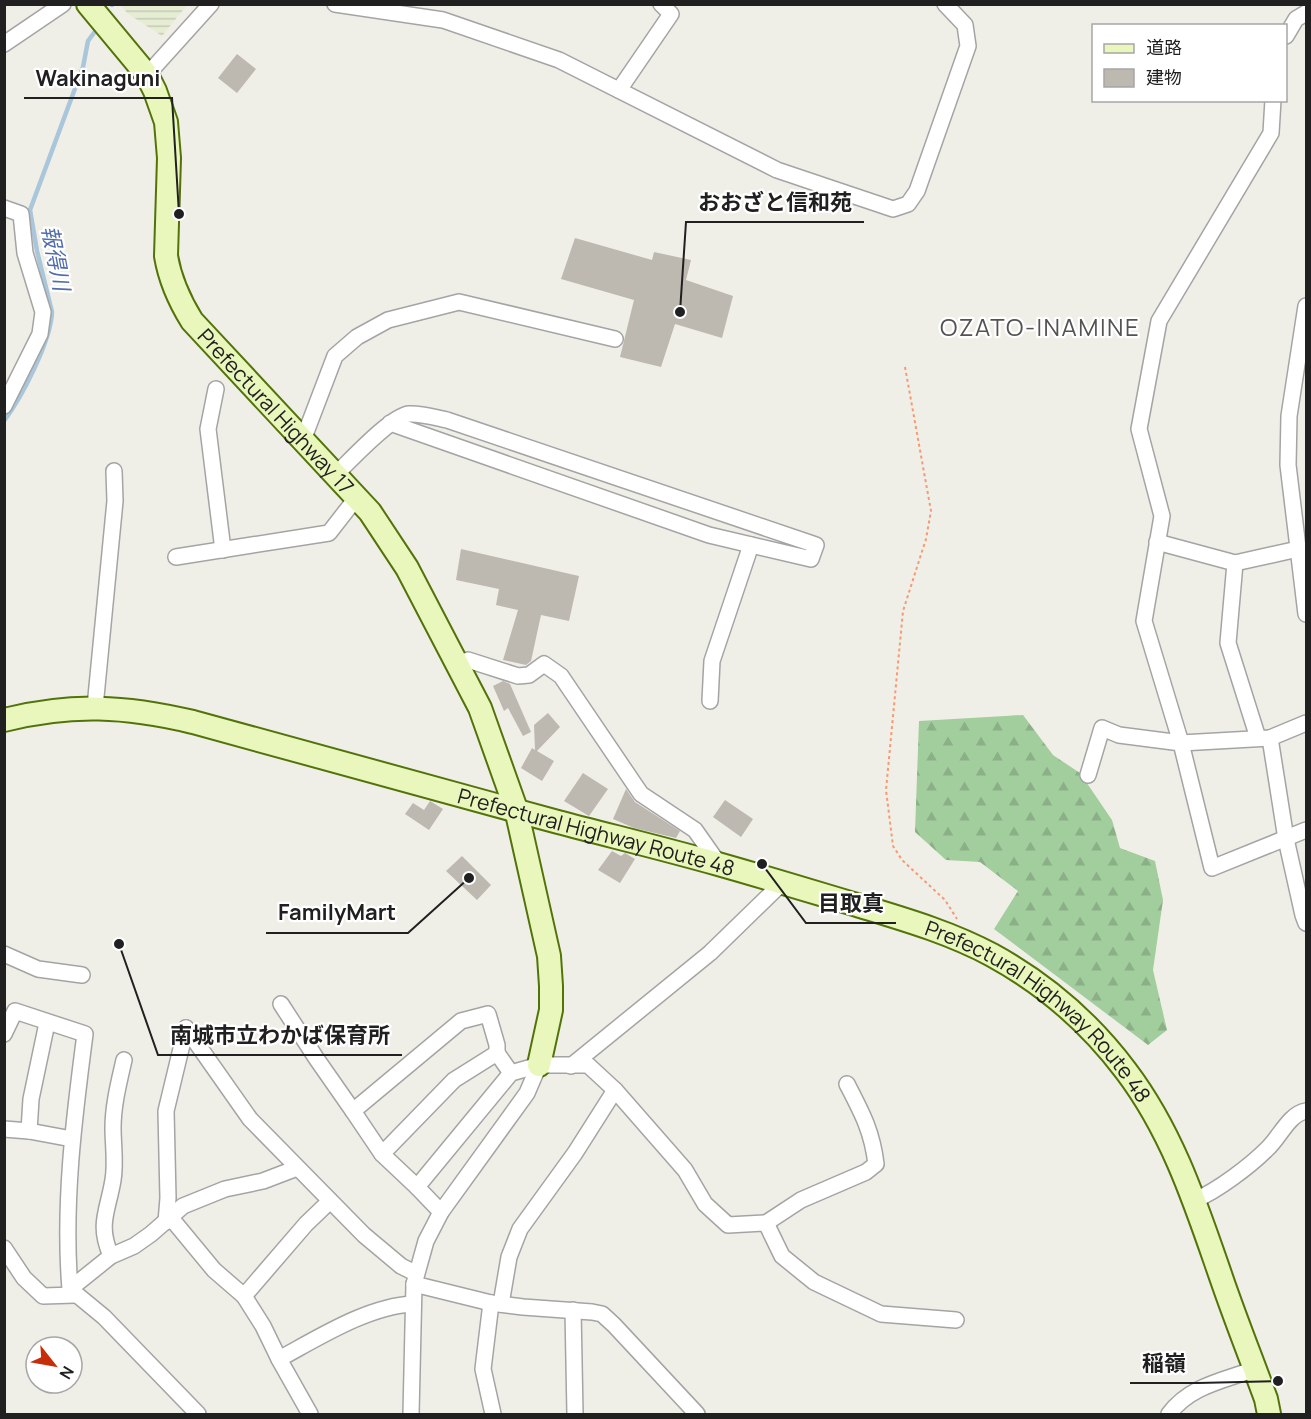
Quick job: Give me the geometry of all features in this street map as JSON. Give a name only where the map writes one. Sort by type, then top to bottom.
[{"type":"main road","name":"Prefectural Highway 17","points":[[88,4],[147,75],[166,122],[169,158],[166,256],[175,289],[192,321],[336,474],[376,521],[407,568],[480,708],[516,809],[543,927],[550,976],[550,1010],[539,1065]]},
{"type":"main road","name":"Prefectural Highway Route 48","points":[[4,720],[41,712],[95,707],[148,712],[193,722],[783,882],[914,922],[968,944],[1017,970],[1053,994],[1102,1042],[1145,1096],[1195,1200],[1266,1399],[1269,1414]]},
{"type":"street","points":[[4,44],[63,4]]},
{"type":"street","points":[[147,75],[211,4]]},
{"type":"street","points":[[335,4],[443,20],[560,60],[777,170],[893,209],[908,204],[917,191],[968,46],[966,25],[945,4]]},
{"type":"street","points":[[619,90],[671,14],[661,4]]},
{"type":"street","points":[[1287,34],[1296,19],[1306,13]]},
{"type":"street","points":[[1273,102],[1271,133],[1159,321],[1139,429],[1162,516],[1144,621],[1181,743],[1212,868],[1306,830]]},
{"type":"street","points":[[4,208],[21,214],[26,253],[43,312],[40,334],[4,406]]},
{"type":"street","points":[[303,440],[335,356],[357,337],[388,320],[459,302],[615,339]]},
{"type":"street","points":[[1306,306],[1289,416],[1288,465],[1306,614]]},
{"type":"street","points":[[216,389],[208,429],[223,550]]},
{"type":"street","points":[[336,474],[390,423],[409,414],[447,420],[816,545],[811,559],[709,535],[390,423]]},
{"type":"street","points":[[95,707],[115,501],[114,471]]},
{"type":"street","points":[[176,557],[329,533],[357,497]]},
{"type":"street","points":[[1157,542],[1235,562],[1298,549]]},
{"type":"street","points":[[710,701],[712,661],[751,545]]},
{"type":"street","points":[[1235,562],[1228,643],[1264,738],[1306,923]]},
{"type":"street","points":[[457,665],[468,660],[518,676],[529,675],[544,664],[561,675],[641,794],[695,830],[719,864]]},
{"type":"street","points":[[1088,775],[1102,728],[1119,735],[1181,743],[1264,738],[1306,723]]},
{"type":"street","points":[[571,1065],[710,952],[783,882]]},
{"type":"street","points":[[4,954],[38,969],[82,975]]},
{"type":"street","points":[[281,1004],[382,1154],[441,1212]]},
{"type":"street","points":[[4,1034],[15,1011],[85,1034],[72,1139],[68,1263],[73,1292],[104,1317],[198,1414]]},
{"type":"street","points":[[353,1111],[461,1021],[488,1014],[497,1053],[511,1073]]},
{"type":"street","points":[[29,1131],[31,1099],[47,1023]]},
{"type":"street","points":[[310,1414],[263,1326],[244,1296],[214,1270],[168,1220],[166,1112],[186,1028],[250,1119],[364,1235],[415,1279],[496,1303],[592,1312],[609,1319],[697,1414]]},
{"type":"street","points":[[382,1154],[454,1080],[497,1053]]},
{"type":"street","points":[[111,1256],[103,1229],[113,1179],[113,1126],[116,1093],[124,1060]]},
{"type":"street","points":[[411,1414],[412,1304],[415,1279],[426,1241],[441,1212],[527,1094],[539,1065]]},
{"type":"street","points":[[417,1188],[511,1073],[539,1065],[588,1065],[615,1090],[685,1170],[705,1204],[720,1218],[728,1225],[766,1223],[801,1200],[866,1172],[876,1164],[873,1141],[865,1117],[847,1084]]},
{"type":"street","points":[[493,1414],[483,1369],[496,1303],[509,1257],[520,1229],[575,1153],[615,1090]]},
{"type":"street","points":[[1195,1200],[1205,1196],[1257,1158],[1298,1113],[1306,1111]]},
{"type":"street","points":[[4,1129],[72,1139]]},
{"type":"street","points":[[4,1248],[24,1278],[43,1296],[73,1292],[111,1256],[134,1245],[183,1206],[297,1168]]},
{"type":"street","points":[[244,1296],[306,1224],[330,1201]]},
{"type":"street","points":[[766,1223],[782,1256],[813,1282],[881,1314],[956,1320]]},
{"type":"street","points":[[279,1359],[320,1336],[365,1316],[396,1305],[412,1304]]},
{"type":"street","points":[[573,1310],[575,1414]]},
{"type":"street","points":[[1168,1414],[1185,1396],[1196,1390],[1255,1369]]},
{"type":"path","points":[[905,366],[931,511],[926,539],[903,611],[886,790],[893,846],[902,860],[945,900],[968,944]]},
{"type":"green space","points":[[121,5],[187,5],[162,36],[127,13]]},
{"type":"green space","points":[[1023,715],[1053,755],[1080,773],[1112,820],[1120,848],[1155,861],[1163,900],[1153,970],[1167,1030],[1148,1045],[994,929],[1018,891],[980,862],[946,860],[915,832],[919,721]]},
{"type":"building","points":[[237,54],[256,69],[237,93],[218,78]]},
{"type":"building","points":[[575,238],[652,260],[654,252],[691,260],[686,280],[733,296],[722,338],[675,324],[661,367],[620,357],[634,300],[561,279]]},
{"type":"building","points":[[461,549],[579,576],[569,621],[541,615],[531,661],[526,665],[503,660],[518,610],[496,605],[499,589],[456,580]]},
{"type":"building","points":[[503,681],[510,684],[531,732],[523,736],[508,708],[504,711],[493,686]]},
{"type":"building","points":[[548,713],[560,727],[537,751],[554,761],[542,781],[521,768],[532,748],[535,750],[534,725]]},
{"type":"building","points":[[583,773],[608,789],[589,816],[564,801]]},
{"type":"building","points":[[626,789],[635,802],[680,831],[676,838],[634,828],[613,819]]},
{"type":"building","points":[[725,800],[753,819],[741,837],[713,817]]},
{"type":"building","points":[[430,801],[443,809],[429,830],[405,814],[413,803],[424,810]]},
{"type":"building","points":[[612,851],[621,856],[625,853],[635,859],[620,883],[598,870]]},
{"type":"building","points":[[462,856],[491,885],[477,900],[446,871]]},
{"type":"waterway","name":"報得川","points":[[4,421],[19,398],[41,353],[47,338],[52,312],[37,251],[30,210],[83,67],[88,41],[96,30]]},
{"type":"place","name":"Wakinaguni","points":[[179,214]]},
{"type":"place","name":"おおざと信和苑","points":[[680,312]]},
{"type":"place","name":"目取真","points":[[762,864]]},
{"type":"place","name":"FamilyMart","points":[[469,878]]},
{"type":"place","name":"南城市立わかば保育所","points":[[119,944]]},
{"type":"place","name":"稲嶺","points":[[1278,1381]]},
{"type":"district","name":"OZATO-INAMINE","points":[[1040,326]]}]
